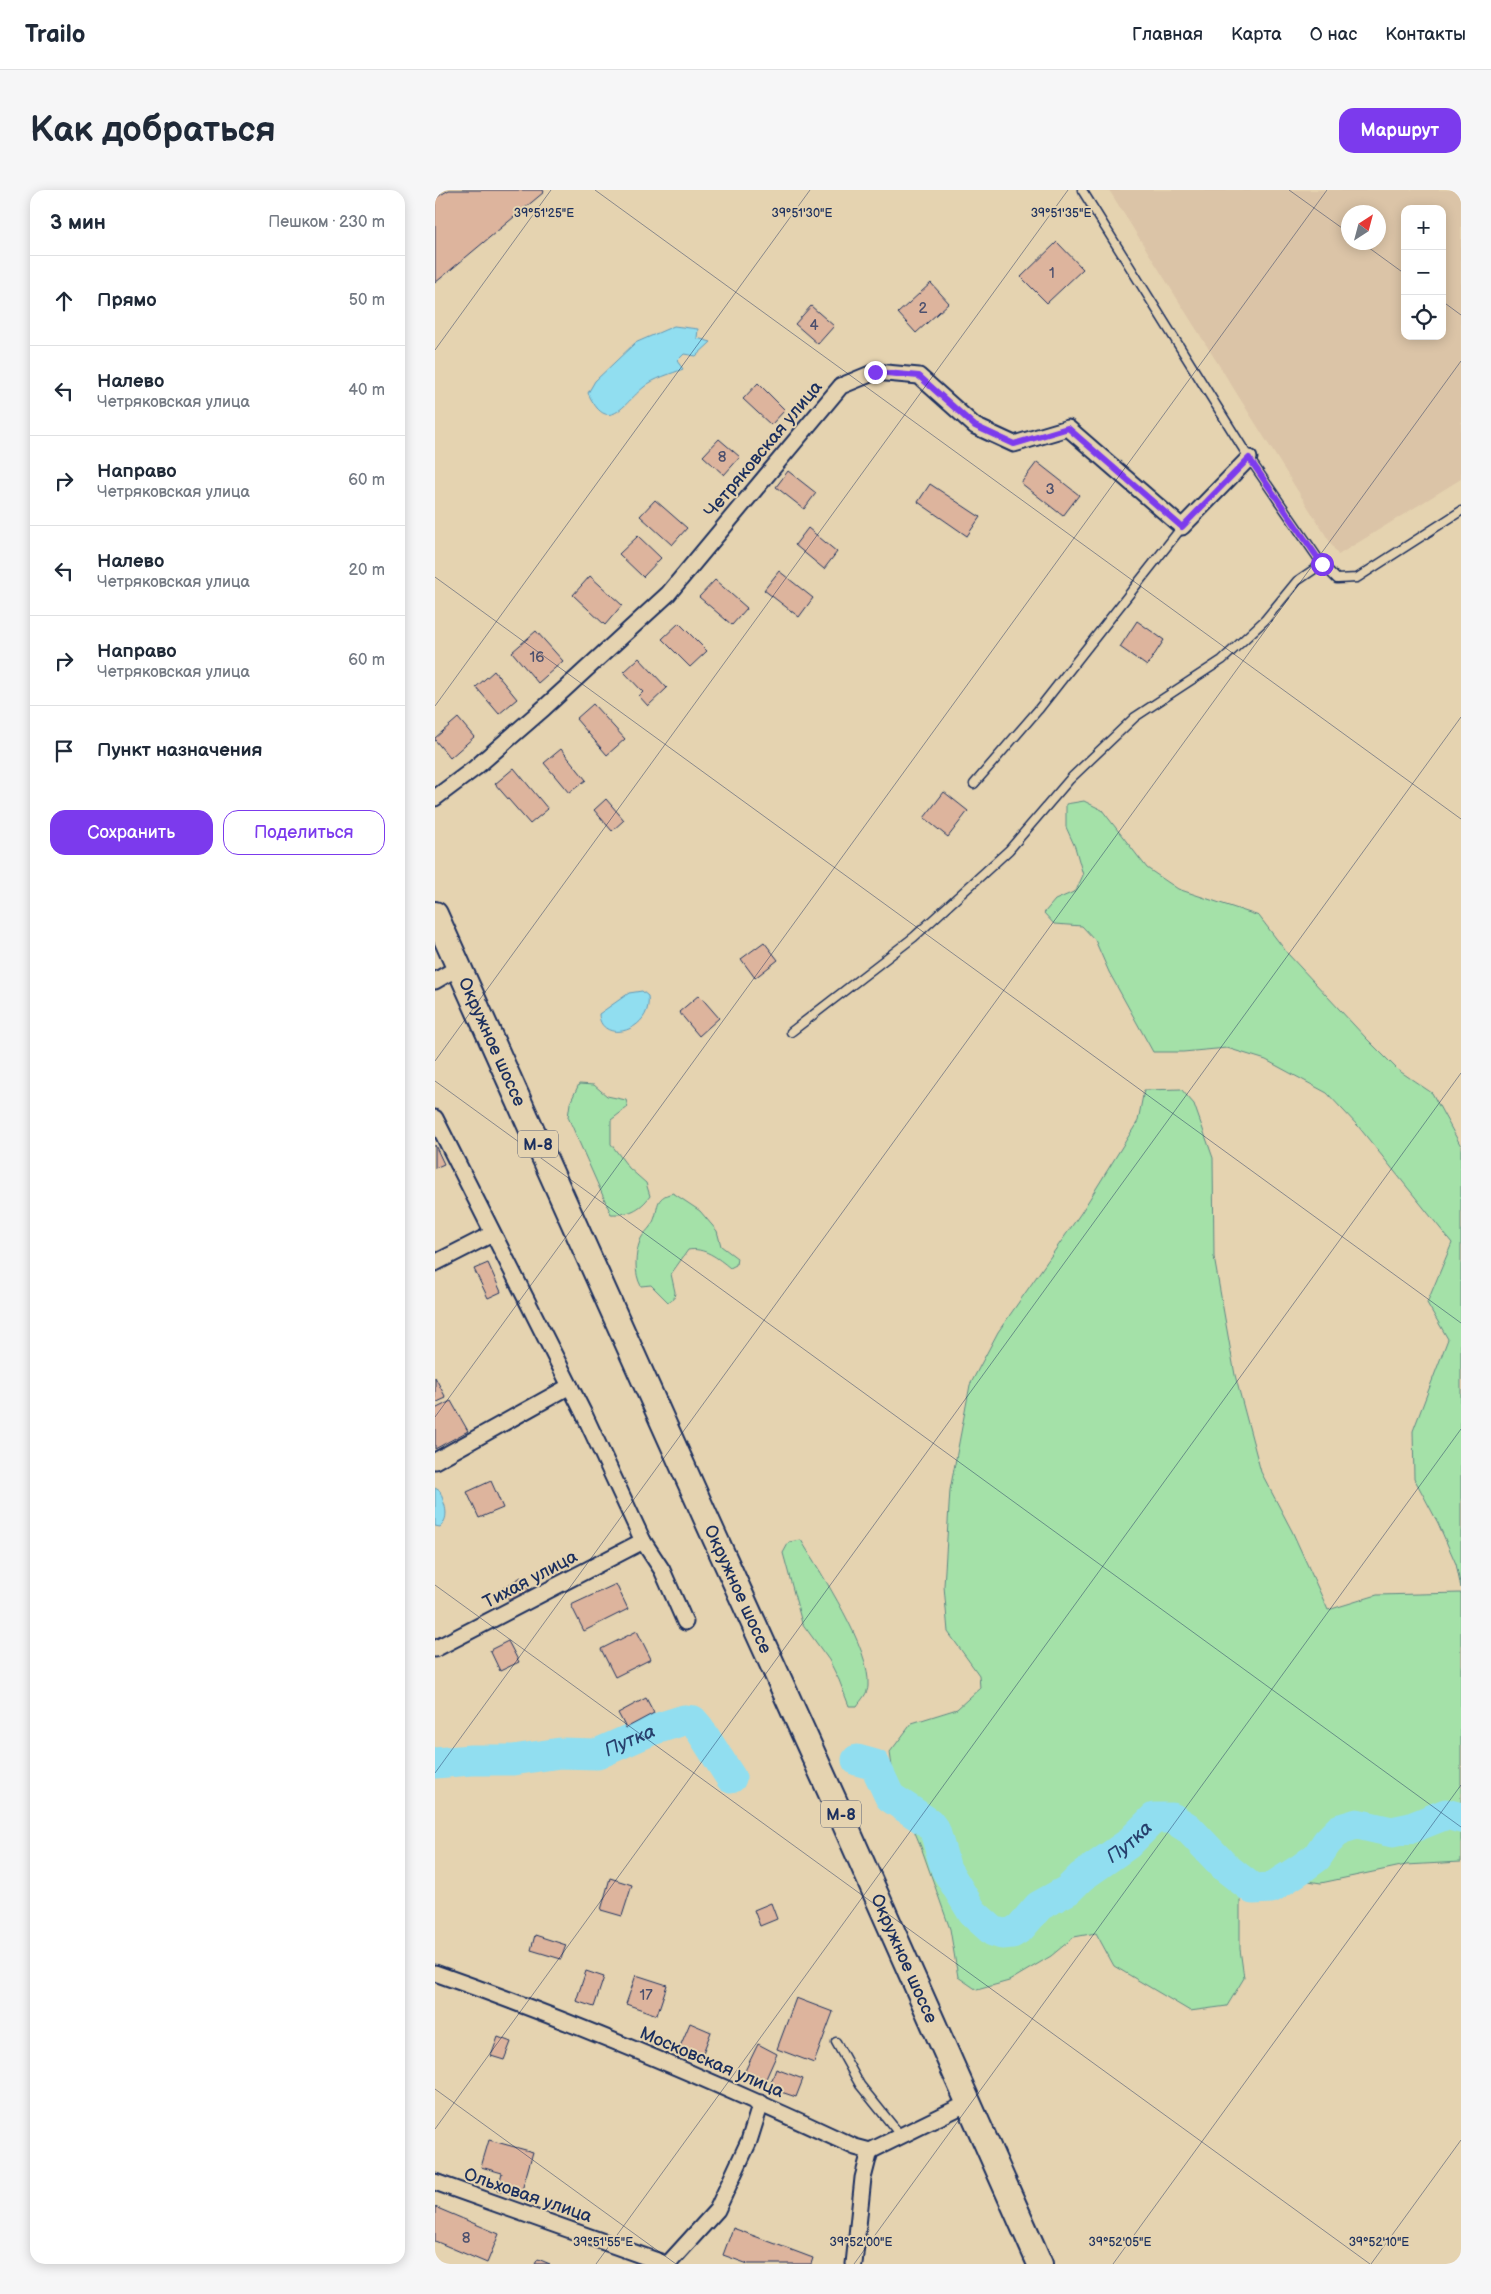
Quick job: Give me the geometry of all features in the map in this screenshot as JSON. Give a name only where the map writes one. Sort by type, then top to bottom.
[{"type":"main road","name":"Окружное шоссе","points":[[435,914],[843,1820],[1040,2264]]},
{"type":"street","name":"Четряковская улица","points":[[435,798],[475,768],[523,726],[668,594],[841,386],[875,372],[919,376],[975,426],[1014,444],[1068,428],[1182,527]]},
{"type":"street","points":[[1182,527],[1249,458]]},
{"type":"street","points":[[435,981],[459,968]]},
{"type":"street","points":[[435,1118],[570,1386],[643,1541],[661,1570],[685,1622]]},
{"type":"street","points":[[435,1263],[492,1234]]},
{"type":"street","points":[[435,1461],[570,1386]]},
{"type":"street","name":"Тихая улица","points":[[435,1649],[643,1541]]},
{"type":"street","name":"Московская улица","points":[[435,1973],[529,2006],[761,2103],[855,2147],[870,2151]]},
{"type":"street","points":[[667,2264],[717,2210],[749,2142],[761,2103]]},
{"type":"street","points":[[854,2264],[863,2178],[870,2151],[968,2103]]},
{"type":"street","name":"Ольховая улица","points":[[435,2182],[667,2264]]},
{"type":"lane","points":[[1082,190],[1249,458],[1322,564],[1337,579],[1357,578],[1461,511]]},
{"type":"lane","points":[[973,784],[1038,710],[1182,527]]},
{"type":"lane","points":[[791,1032],[914,937],[1009,850],[1070,779],[1135,717],[1222,660],[1265,620],[1297,581],[1322,564]]},
{"type":"lane","points":[[836,2042],[860,2085],[901,2136]]},
{"type":"shaded area","points":[[1109,190],[1461,190],[1461,479],[1338,555]]},
{"type":"green space","points":[[1084,801],[1102,810],[1147,868],[1178,889],[1259,916],[1288,954],[1366,1038],[1398,1070],[1432,1093],[1461,1146],[1461,1588],[1456,1564],[1438,1523],[1414,1478],[1413,1431],[1448,1339],[1427,1303],[1452,1243],[1358,1126],[1327,1093],[1266,1060],[1227,1048],[1183,1052],[1153,1052],[1109,972],[1095,940],[1082,926],[1054,924],[1044,913],[1055,900],[1076,891],[1083,875],[1075,847],[1066,827],[1066,804]]},
{"type":"green space","points":[[579,1084],[594,1085],[607,1096],[626,1100],[628,1107],[611,1120],[611,1144],[629,1168],[646,1183],[650,1196],[633,1211],[623,1214],[611,1214],[568,1117],[570,1103]]},
{"type":"green space","points":[[1181,1089],[1194,1104],[1213,1158],[1214,1257],[1235,1375],[1261,1472],[1292,1531],[1328,1610],[1377,1595],[1461,1593],[1461,1862],[1406,1865],[1321,1883],[1263,1874],[1240,1900],[1240,1949],[1244,1978],[1227,2006],[1190,2011],[1114,1966],[1096,1933],[1074,1937],[1051,1956],[1009,1981],[977,1990],[958,1977],[950,1929],[921,1847],[894,1782],[890,1752],[912,1723],[957,1709],[980,1688],[979,1675],[948,1632],[944,1586],[950,1490],[970,1385],[998,1332],[1081,1213],[1138,1121],[1144,1090]]},
{"type":"green space","points":[[673,1193],[700,1211],[717,1231],[721,1246],[737,1258],[736,1265],[730,1268],[716,1257],[705,1252],[688,1250],[671,1274],[675,1292],[674,1299],[668,1302],[651,1285],[641,1286],[637,1276],[636,1258],[641,1238],[653,1222],[660,1200]]},
{"type":"green space","points":[[801,1540],[832,1591],[862,1652],[867,1670],[868,1689],[857,1706],[849,1706],[829,1660],[802,1623],[783,1553],[789,1542]]},
{"type":"water","points":[[674,326],[698,329],[697,338],[711,342],[696,356],[684,354],[677,361],[683,369],[648,384],[616,412],[602,413],[595,406],[588,393],[595,381],[635,343]]},
{"type":"water","points":[[642,991],[648,996],[647,1008],[643,1018],[635,1026],[626,1030],[616,1031],[608,1029],[602,1024],[599,1014],[629,993]]},
{"type":"water","points":[[435,1488],[440,1491],[446,1510],[445,1519],[440,1527],[435,1526]]},
{"type":"building","points":[[449,190],[543,190],[544,192],[435,283],[435,198]]},
{"type":"building","points":[[1057,242],[1083,269],[1047,303],[1021,277]]},
{"type":"building","points":[[931,283],[949,303],[916,333],[898,313]]},
{"type":"building","points":[[811,306],[834,326],[818,344],[795,324]]},
{"type":"building","points":[[758,383],[785,410],[771,425],[743,399]]},
{"type":"building","points":[[719,439],[740,457],[724,475],[703,456]]},
{"type":"building","points":[[1037,462],[1079,495],[1063,516],[1021,483]]},
{"type":"building","points":[[788,471],[816,493],[804,509],[776,487]]},
{"type":"building","points":[[930,484],[980,517],[967,536],[918,502]]},
{"type":"building","points":[[655,500],[687,528],[672,545],[640,516]]},
{"type":"building","points":[[808,528],[837,552],[824,569],[795,545]]},
{"type":"building","points":[[638,536],[661,558],[643,577],[619,554]]},
{"type":"building","points":[[779,571],[813,598],[799,617],[764,590]]},
{"type":"building","points":[[590,576],[622,605],[605,625],[573,595]]},
{"type":"building","points":[[715,580],[747,608],[732,625],[699,597]]},
{"type":"building","points":[[1137,621],[1164,640],[1147,666],[1120,647]]},
{"type":"building","points":[[679,623],[707,651],[690,667],[662,639]]},
{"type":"building","points":[[536,631],[563,661],[538,683],[512,652]]},
{"type":"building","points":[[639,658],[667,688],[648,706],[639,696],[643,692],[624,672]]},
{"type":"building","points":[[494,671],[517,699],[499,714],[476,687]]},
{"type":"building","points":[[593,704],[625,739],[607,755],[576,719]]},
{"type":"building","points":[[458,718],[474,737],[450,758],[435,738]]},
{"type":"building","points":[[561,749],[586,780],[569,793],[544,763]]},
{"type":"building","points":[[514,768],[548,809],[530,824],[495,784]]},
{"type":"building","points":[[944,792],[968,811],[948,837],[924,818]]},
{"type":"building","points":[[606,799],[624,820],[612,831],[594,810]]},
{"type":"building","points":[[764,942],[778,960],[755,978],[741,959]]},
{"type":"building","points":[[699,995],[719,1018],[699,1036],[679,1012]]},
{"type":"building","points":[[435,1145],[444,1164],[435,1168]]},
{"type":"building","points":[[488,1263],[501,1292],[488,1298],[474,1269]]},
{"type":"building","points":[[435,1377],[446,1398],[435,1403]]},
{"type":"building","points":[[451,1401],[468,1431],[435,1449],[435,1409]]},
{"type":"building","points":[[491,1481],[503,1508],[479,1518],[467,1492]]},
{"type":"building","points":[[521,1577],[531,1593],[512,1604],[502,1589]]},
{"type":"building","points":[[616,1584],[628,1609],[584,1631],[571,1605]]},
{"type":"building","points":[[637,1631],[651,1659],[615,1677],[601,1649]]},
{"type":"building","points":[[508,1641],[519,1662],[500,1671],[490,1650]]},
{"type":"building","points":[[646,1698],[654,1713],[626,1728],[618,1713]]},
{"type":"building","points":[[610,1878],[632,1885],[622,1916],[601,1910]]},
{"type":"building","points":[[771,1903],[777,1919],[760,1926],[754,1910]]},
{"type":"building","points":[[535,1935],[566,1945],[561,1959],[531,1950]]},
{"type":"building","points":[[586,1971],[604,1977],[594,2007],[576,2001]]},
{"type":"building","points":[[636,1975],[667,1985],[657,2015],[626,2004]]},
{"type":"building","points":[[796,1998],[833,2012],[814,2063],[777,2049]]},
{"type":"building","points":[[690,2023],[711,2032],[701,2058],[679,2049]]},
{"type":"building","points":[[498,2037],[511,2042],[504,2060],[491,2056]]},
{"type":"building","points":[[758,2044],[777,2054],[764,2083],[744,2073]]},
{"type":"building","points":[[776,2069],[803,2079],[796,2097],[769,2088]]},
{"type":"building","points":[[489,2140],[533,2152],[520,2197],[497,2190],[502,2173],[481,2167]]},
{"type":"building","points":[[435,2207],[499,2234],[487,2263],[435,2241]]},
{"type":"building","points":[[733,2228],[813,2258],[811,2264],[748,2264],[723,2255]]},
{"type":"building","points":[[538,2259],[550,2264],[535,2264]]},
{"type":"waterway","name":"Путка","points":[[435,1763],[471,1760],[513,1760],[560,1753],[597,1754],[649,1731],[684,1720],[693,1721],[699,1728],[731,1778]]},
{"type":"waterway","name":"Путка","points":[[857,1760],[875,1765],[890,1797],[929,1823],[935,1831],[946,1869],[973,1913],[993,1931],[1002,1934],[1012,1933],[1020,1928],[1039,1906],[1068,1890],[1081,1877],[1128,1844],[1154,1818],[1172,1818],[1188,1828],[1225,1867],[1253,1889],[1271,1888],[1302,1868],[1317,1857],[1327,1842],[1340,1829],[1357,1824],[1392,1832],[1411,1828],[1446,1814],[1461,1818]]},
{"type":"route","points":[[875,372],[919,376],[975,426],[1014,444],[1068,428],[1182,527],[1249,458],[1322,564]]}]
